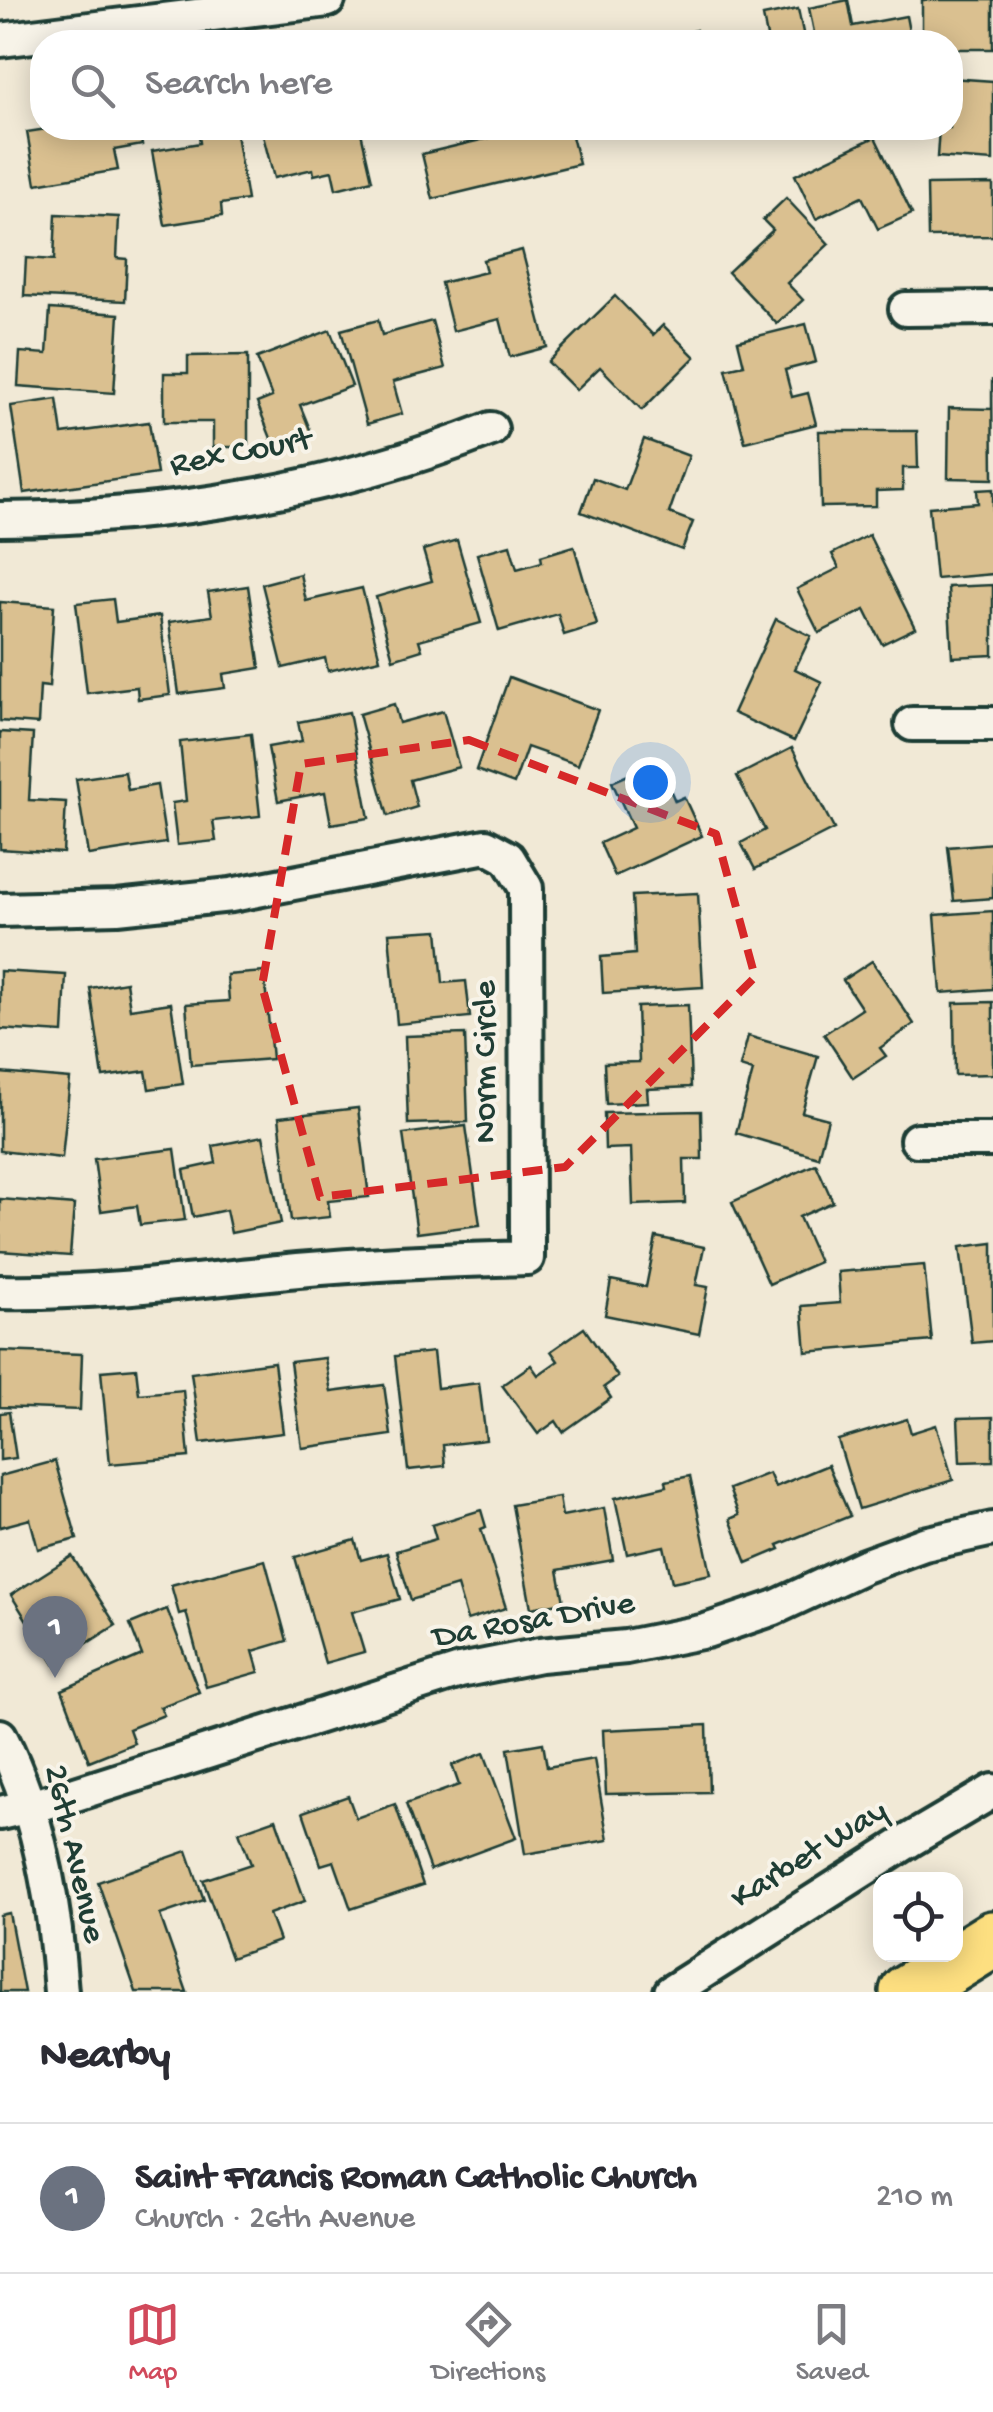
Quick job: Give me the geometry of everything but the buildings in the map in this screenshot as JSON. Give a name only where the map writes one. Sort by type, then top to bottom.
[{"type":"highway","points":[[908,1992],[993,1939]]},
{"type":"street","points":[[82,30],[328,0]]},
{"type":"street","points":[[0,40],[30,36]]},
{"type":"street","points":[[906,310],[993,308]]},
{"type":"street","name":"Rex Court","points":[[0,519],[148,512],[268,493],[364,470],[490,430]]},
{"type":"street","points":[[912,724],[993,724]]},
{"type":"street","name":"Norm Circle","points":[[0,910],[117,907],[231,895],[486,846],[508,858],[526,888],[528,1258],[427,1260],[120,1290],[0,1292]]},
{"type":"street","points":[[918,1140],[993,1140]]},
{"type":"street","name":"Da Rosa Drive","points":[[14,1810],[60,1799],[460,1671],[706,1631],[774,1608],[864,1566],[909,1550],[993,1529]]},
{"type":"street","name":"26th Avenue","points":[[0,1736],[14,1810],[50,1898],[61,1992]]},
{"type":"street","name":"Karbet Way","points":[[671,1992],[993,1791]]},
{"type":"highlighted area","points":[[469,740],[716,834],[755,977],[565,1167],[320,1197],[262,986],[301,764]]},
{"type":"place","name":"Saint Francis Roman Catholic Church","points":[[55,1678]]}]
